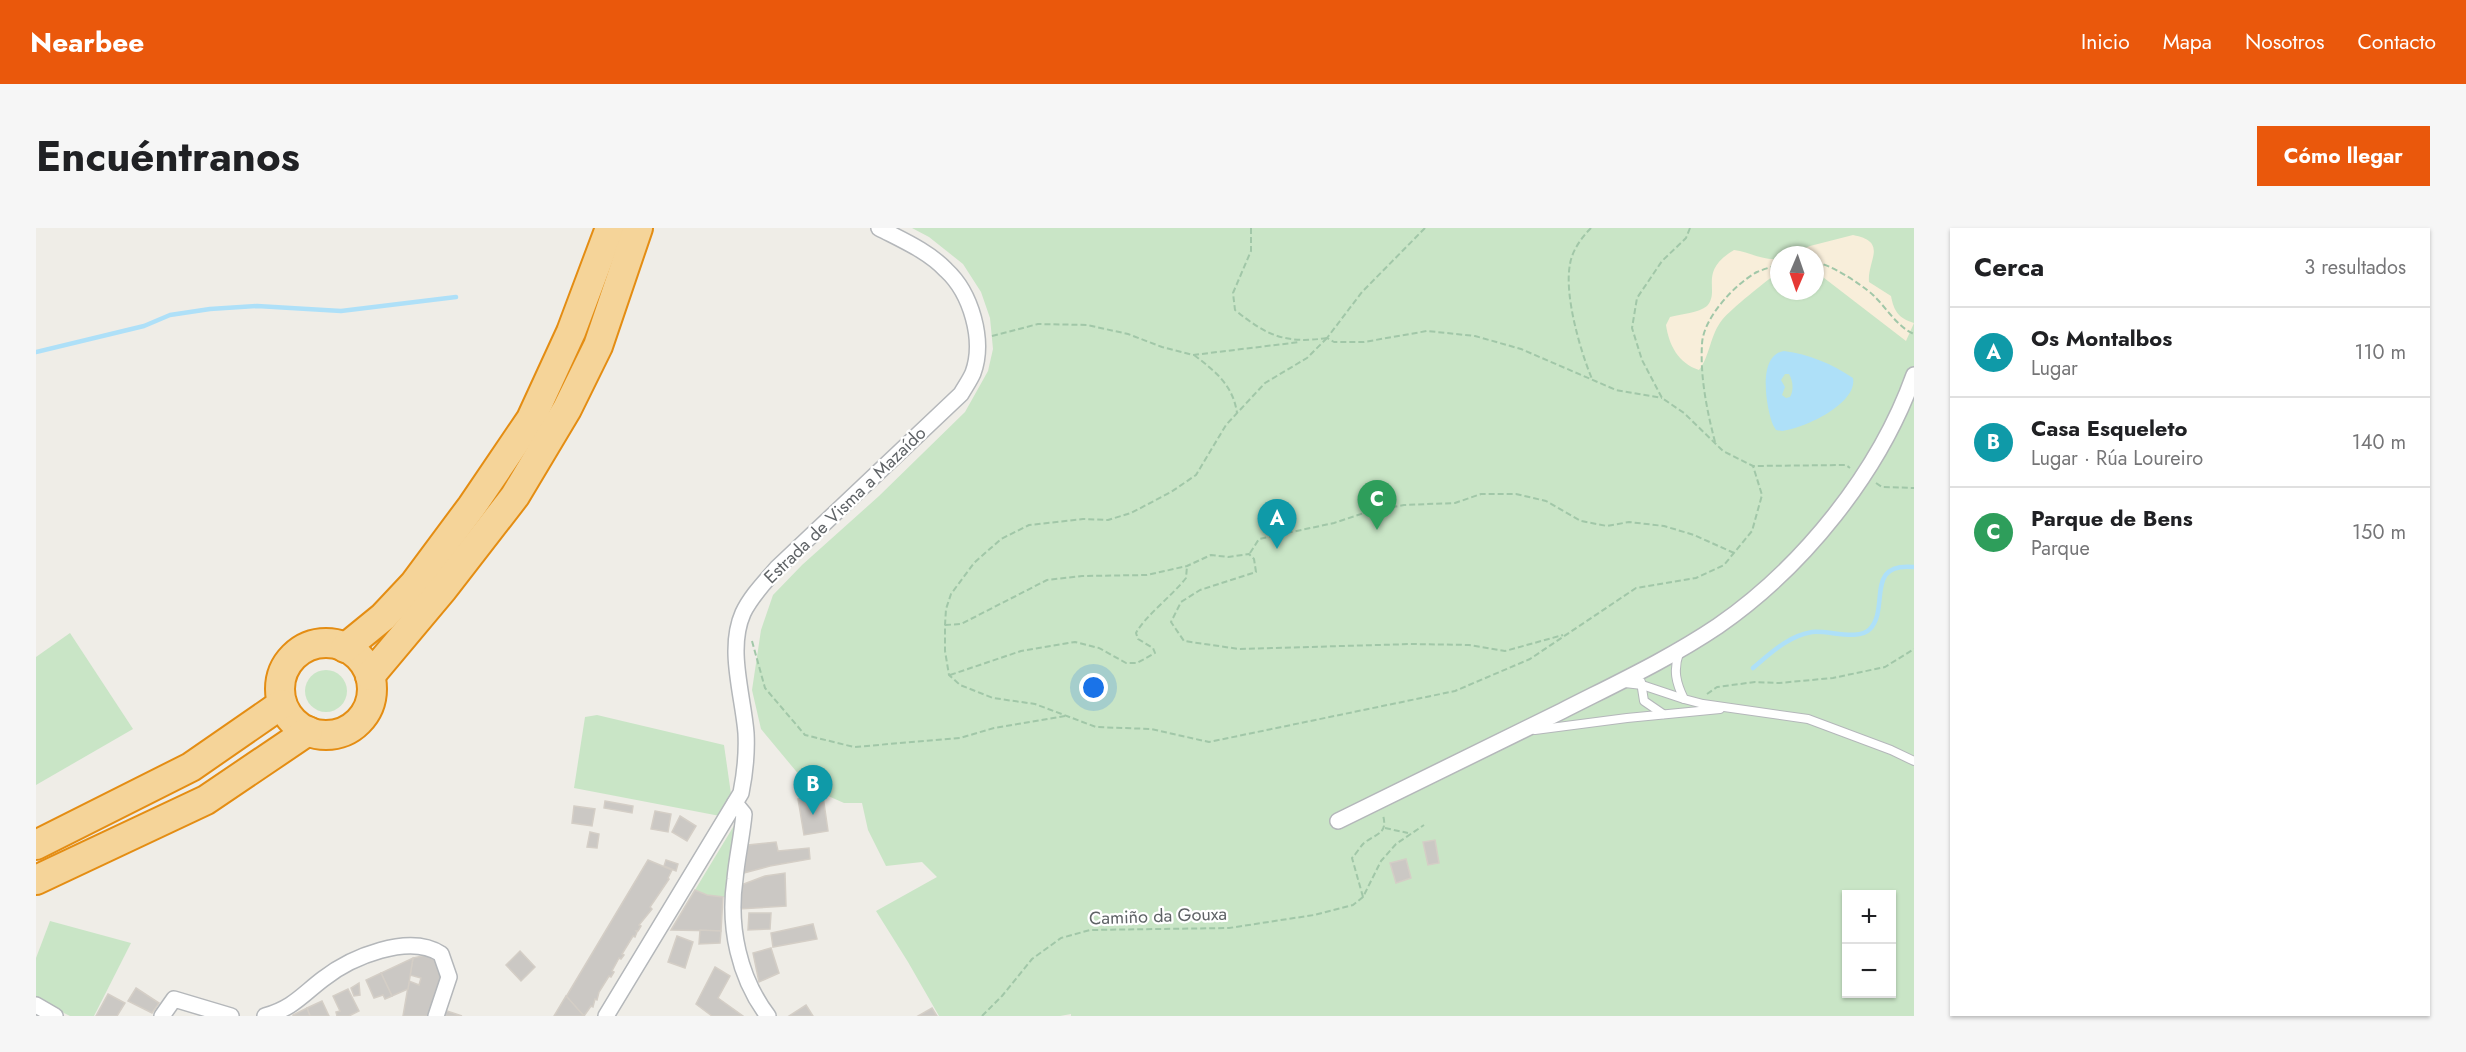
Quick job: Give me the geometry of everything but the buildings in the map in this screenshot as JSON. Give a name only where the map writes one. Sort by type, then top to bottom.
[{"type":"highway","points":[[345,648],[383,617],[414,584],[472,506],[531,419],[571,332],[610,228]]},
{"type":"highway","points":[[370,676],[443,590],[515,496],[567,409],[598,346],[638,228]]},
{"type":"highway","points":[[318,644],[332,644],[345,648],[356,655],[370,676],[370,700],[358,722],[347,730],[335,734],[321,735],[297,725],[282,704],[281,678],[294,656],[318,644]]},
{"type":"highway","points":[[36,845],[191,767],[282,704]]},
{"type":"highway","points":[[36,880],[206,800],[308,731]]},
{"type":"street","name":"Estrada de Visma a Mazaído","points":[[606,1016],[741,793],[746,744],[738,665],[738,637],[744,612],[756,593],[777,568],[961,393],[973,372],[976,331],[971,309],[961,287],[928,255],[879,228]]},
{"type":"street","points":[[1338,821],[1521,732],[1615,683],[1640,678],[1719,624],[1769,584],[1829,522],[1864,476],[1884,442],[1914,375]]},
{"type":"street","points":[[735,803],[744,814],[734,880],[735,935],[740,961],[762,1014]]},
{"type":"street","points":[[265,1016],[298,1001],[323,979],[348,964],[395,946],[424,946],[441,954],[449,977],[436,1016]]},
{"type":"street","points":[[162,1016],[174,999],[231,1016]]},
{"type":"street","points":[[36,1005],[55,1016]]},
{"type":"lane","points":[[1681,649],[1675,664],[1676,683],[1684,699]]},
{"type":"lane","points":[[1640,678],[1684,699],[1703,704],[1808,719],[1914,761]]},
{"type":"lane","points":[[1640,678],[1644,701],[1663,714]]},
{"type":"lane","points":[[1521,732],[1730,708]]},
{"type":"path","points":[[1251,228],[1251,251],[1233,293],[1235,310],[1259,329],[1300,342]]},
{"type":"path","points":[[1425,228],[1362,292],[1327,338],[1307,358],[1265,383],[1237,413],[1226,425],[1196,475],[1141,508],[1108,520],[1083,519],[1029,525],[1001,539],[975,563],[951,594],[946,609],[945,651],[949,675],[960,686],[993,698],[1035,704],[1096,727],[1151,729],[1209,742],[1455,691],[1530,658],[1636,588],[1696,578],[1724,565],[1752,531],[1762,495],[1753,466]]},
{"type":"path","points":[[1591,228],[1577,245],[1570,262],[1568,284],[1581,353],[1592,379]]},
{"type":"path","points":[[1662,398],[1642,360],[1632,328],[1637,298],[1662,261],[1686,238],[1690,228]]},
{"type":"path","points":[[1824,266],[1848,278],[1872,294],[1887,312],[1914,334]]},
{"type":"path","points":[[1716,444],[1708,414],[1702,342],[1712,316],[1732,290],[1757,272],[1770,267]]},
{"type":"path","points":[[976,344],[992,336],[1038,324],[1087,325],[1128,334],[1162,347],[1193,355],[1211,368],[1227,384],[1235,398],[1237,413]]},
{"type":"path","points":[[1193,355],[1327,338],[1334,342],[1364,342],[1427,331],[1475,336],[1521,349],[1616,390],[1662,398],[1684,413],[1723,451],[1753,466],[1846,465],[1882,487],[1914,488]]},
{"type":"path","points":[[945,625],[961,624],[1047,580],[1082,576],[1147,575],[1186,566],[1211,555],[1228,557],[1249,554],[1259,539],[1334,523],[1370,511],[1404,505],[1455,503],[1481,494],[1516,494],[1546,501],[1581,521],[1607,526],[1629,522],[1664,526],[1694,535],[1734,553]]},
{"type":"path","points":[[1249,554],[1254,559],[1256,572],[1200,590],[1181,602],[1171,622],[1184,641],[1239,649],[1412,644],[1469,645],[1505,651],[1569,633]]},
{"type":"path","points":[[949,675],[1021,651],[1075,642],[1099,648],[1126,663],[1137,663],[1155,653],[1153,648],[1138,639],[1136,633],[1140,624],[1154,613],[1186,578],[1186,566]]},
{"type":"path","points":[[738,637],[752,640],[765,688],[805,735],[854,747],[960,738],[994,728],[1066,716]]},
{"type":"path","points":[[1703,704],[1704,696],[1717,687],[1755,682],[1779,683],[1833,678],[1885,667],[1914,649]]},
{"type":"path","points":[[1363,897],[1381,861],[1409,834],[1424,825]]},
{"type":"path","points":[[1363,897],[1352,858],[1363,844],[1383,832],[1385,828],[1409,834]]},
{"type":"path","name":"Camiño da Gouxa","points":[[982,1016],[1002,996],[1032,959],[1061,938],[1090,930],[1229,928],[1314,915],[1353,905],[1363,897]]},
{"type":"green space","points":[[912,228],[1914,228],[1914,1016],[1071,1016],[1071,1014],[1060,1016],[939,1016],[876,911],[937,877],[922,862],[886,866],[868,830],[862,803],[844,803],[810,788],[761,729],[752,690],[761,630],[773,595],[965,412],[988,371],[993,349],[990,318],[981,292],[963,264],[929,237]]},
{"type":"green space","points":[[70,633],[133,729],[36,785],[36,657]]},
{"type":"green space","points":[[326,670],[341,676],[347,691],[341,706],[326,712],[311,706],[305,691],[311,676]]},
{"type":"green space","points":[[597,715],[724,745],[731,794],[720,816],[574,788],[585,717]]},
{"type":"green space","points":[[738,819],[730,898],[707,895],[695,890]]},
{"type":"green space","points":[[50,921],[131,943],[94,1016],[70,1016],[36,999],[36,958]]},
{"type":"sand","points":[[1853,235],[1870,242],[1874,253],[1869,282],[1891,296],[1898,313],[1904,319],[1914,323],[1906,341],[1824,278],[1824,246],[1810,246]]},
{"type":"sand","points":[[1734,250],[1770,259],[1770,279],[1722,320],[1699,370],[1680,358],[1669,339],[1666,325],[1670,317],[1695,312],[1707,306],[1711,300],[1713,273],[1723,258]]},
{"type":"water","points":[[1784,351],[1820,360],[1853,378],[1852,388],[1847,397],[1827,414],[1803,426],[1782,431],[1776,430],[1766,395],[1767,371],[1775,355]],"holes":[[[1785,374],[1789,374],[1792,388],[1790,397],[1786,398],[1782,395],[1785,387],[1781,380]]]},
{"type":"waterway","points":[[36,352],[144,326],[170,315],[210,309],[257,306],[341,311],[456,297]]},
{"type":"waterway","points":[[1753,668],[1780,646],[1803,634],[1819,632],[1851,635],[1870,629],[1876,620],[1883,579],[1889,572],[1899,567],[1914,567]]},
{"type":"place","name":"Parque de Bens","points":[[1377,530]]},
{"type":"place","name":"Os Montalbos","points":[[1277,549]]},
{"type":"place","name":"Casa Esqueleto","points":[[813,815]]}]
